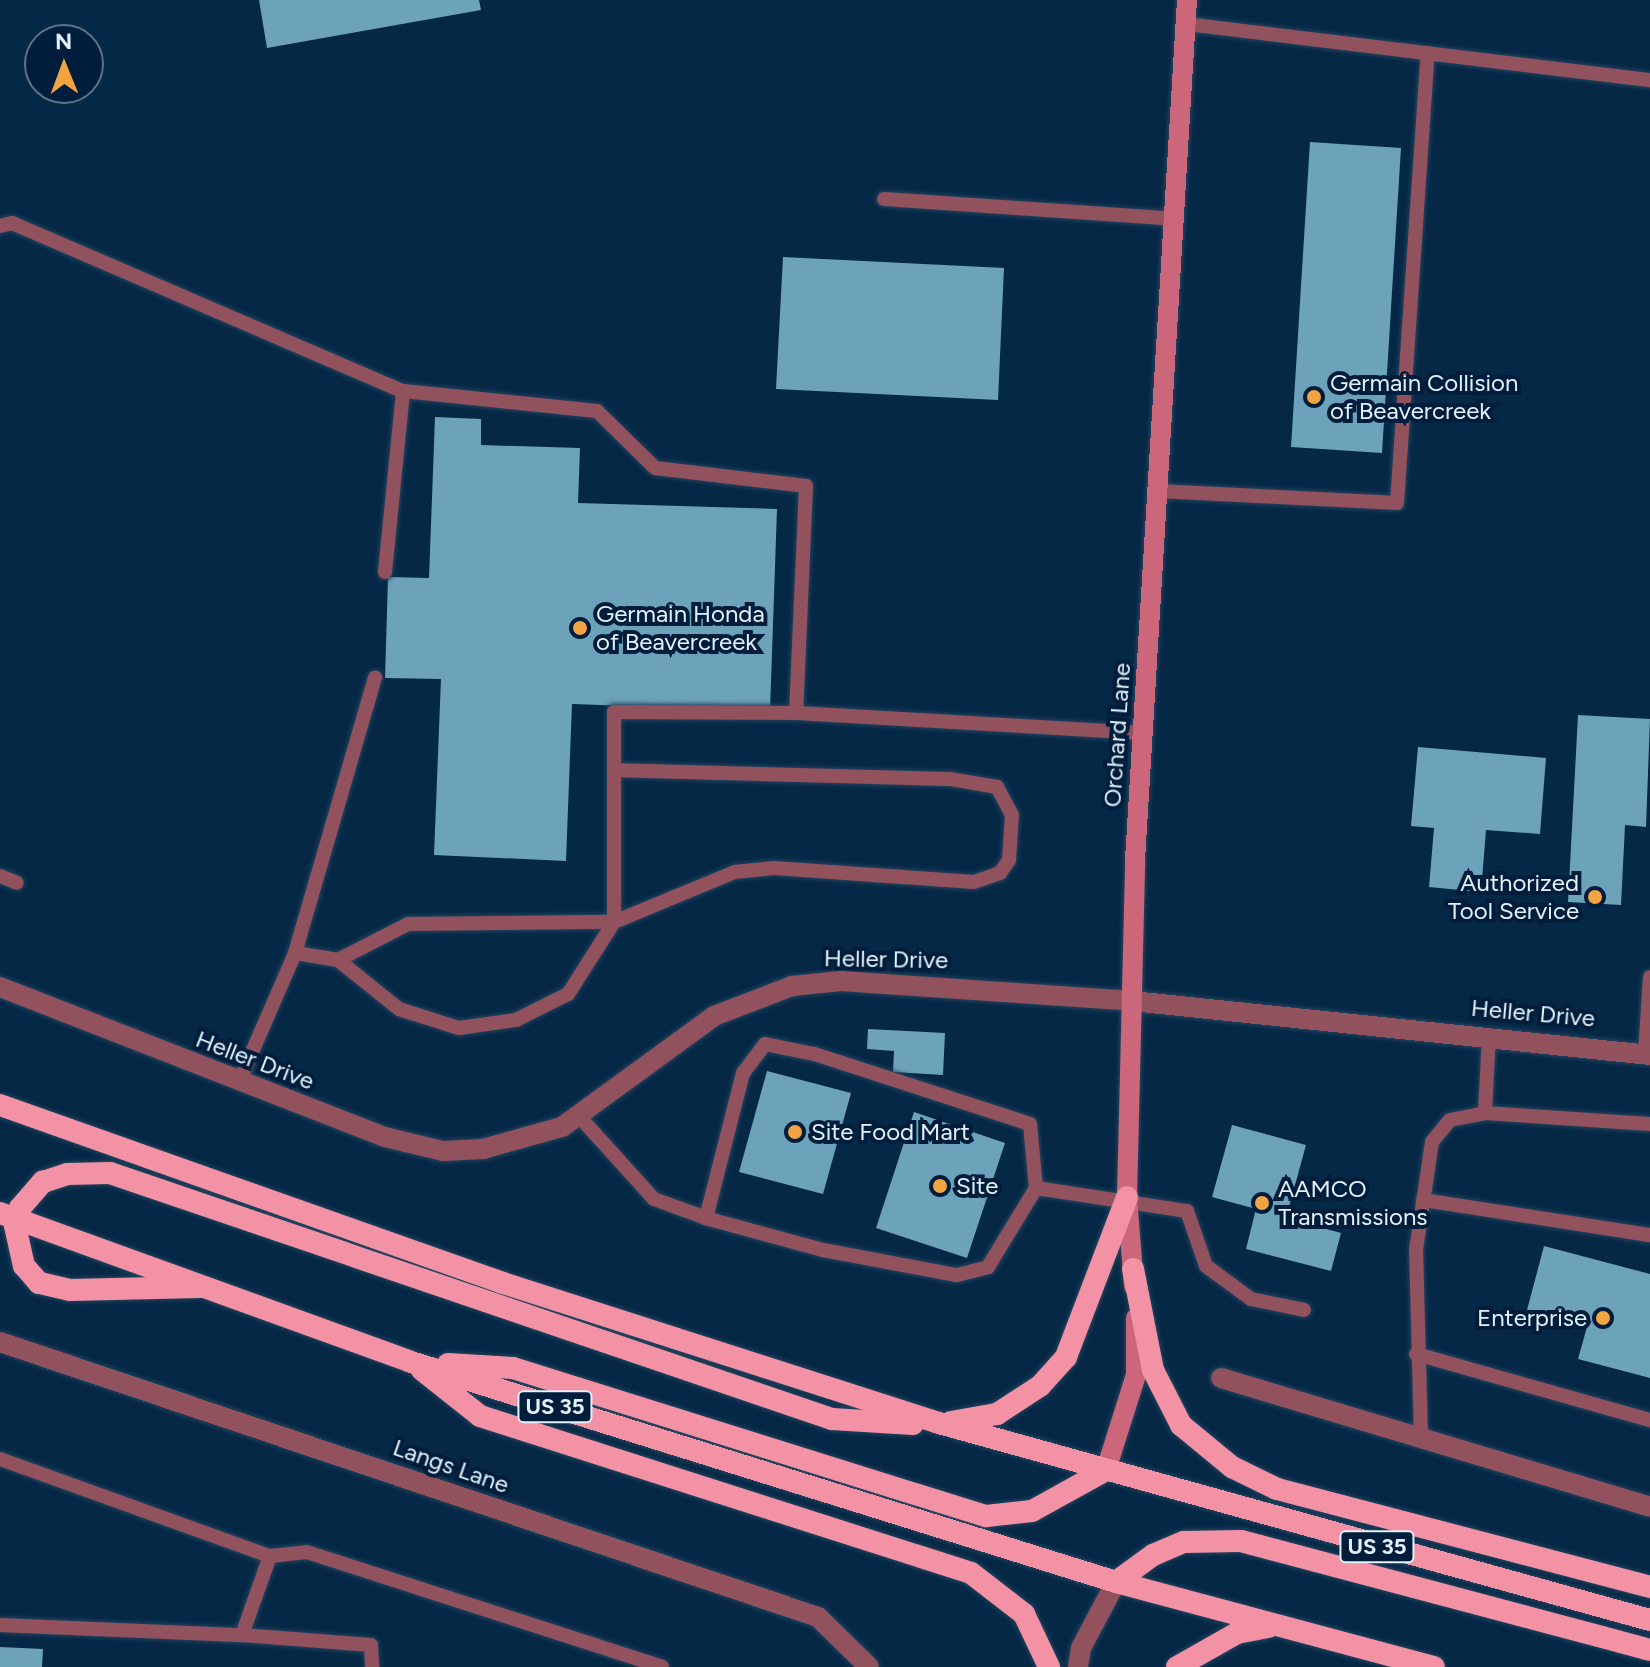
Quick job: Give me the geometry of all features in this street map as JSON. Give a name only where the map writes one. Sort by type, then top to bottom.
[{"type":"highway","name":"US 35","points":[[0,1105],[503,1283],[939,1423],[1650,1620]]},
{"type":"highway","points":[[199,1287],[70,1290],[39,1283],[24,1266],[8,1216],[43,1182],[67,1174],[110,1173],[832,1419],[939,1423],[997,1414],[1040,1386],[1066,1357],[1127,1197]]},
{"type":"highway","name":"US 35","points":[[8,1216],[411,1362],[1116,1582],[1434,1667]]},
{"type":"highway","points":[[1133,1269],[1153,1370],[1181,1425],[1232,1467],[1277,1489],[1650,1587]]},
{"type":"highway","points":[[411,1362],[513,1368],[986,1516],[1032,1511],[1106,1470]]},
{"type":"highway","points":[[411,1362],[480,1416],[971,1573],[1024,1614],[1049,1667]]},
{"type":"highway","points":[[1116,1582],[1153,1555],[1184,1542],[1241,1541],[1650,1650]]},
{"type":"highway","points":[[1177,1667],[1237,1633],[1278,1625]]},
{"type":"main road","name":"Orchard Lane","points":[[1106,1470],[1136,1375],[1127,1197],[1132,1001],[1144,733],[1187,0]]},
{"type":"street","name":"Heller Drive","points":[[0,987],[385,1137],[443,1151],[530,1139],[578,1115],[714,1016],[792,986],[841,981],[1132,1001],[1489,1035],[1648,1054]]},
{"type":"street","name":"Langs Lane","points":[[0,1342],[818,1617],[869,1667]]},
{"type":"street","points":[[1221,1378],[1650,1507]]},
{"type":"street","points":[[1078,1667],[1081,1648],[1116,1582]]},
{"type":"lane","points":[[1186,24],[1650,80]]},
{"type":"lane","points":[[1160,491],[1397,503],[1428,53]]},
{"type":"lane","points":[[884,199],[1175,219]]},
{"type":"lane","points":[[0,226],[12,223],[403,391],[597,411],[655,468],[806,486],[796,713]]},
{"type":"lane","points":[[385,572],[403,391]]},
{"type":"lane","points":[[239,1082],[295,953],[375,677]]},
{"type":"lane","points":[[295,953],[338,960],[399,1009],[459,1028],[516,1020],[568,994],[614,922],[614,712],[796,713],[1144,733]]},
{"type":"lane","points":[[338,960],[408,924],[614,922],[735,872],[774,868],[974,882],[1000,873],[1009,860],[1012,815],[997,787],[950,779],[616,770]]},
{"type":"lane","points":[[0,876],[17,883]]},
{"type":"lane","points":[[1648,1054],[1650,977]]},
{"type":"lane","points":[[1485,1113],[1489,1035]]},
{"type":"lane","points":[[578,1115],[654,1199],[706,1218],[823,1250],[957,1275],[988,1267],[1036,1188],[1030,1124],[814,1054],[765,1044],[752,1055],[706,1218]]},
{"type":"lane","points":[[1421,1438],[1416,1354],[1416,1250],[1432,1142],[1450,1120],[1485,1113],[1650,1124]]},
{"type":"lane","points":[[1036,1188],[1127,1197],[1187,1211],[1206,1266],[1251,1299],[1304,1310]]},
{"type":"lane","points":[[1423,1200],[1650,1235]]},
{"type":"lane","points":[[1416,1354],[1650,1420]]},
{"type":"lane","points":[[0,1459],[270,1556],[307,1552],[662,1667]]},
{"type":"lane","points":[[242,1635],[270,1556]]},
{"type":"lane","points":[[0,1625],[242,1635],[371,1645],[372,1667]]},
{"type":"building","points":[[259,0],[479,0],[481,10],[267,48]]},
{"type":"building","points":[[1310,142],[1401,148],[1382,453],[1291,447]]},
{"type":"building","points":[[783,257],[1004,268],[998,400],[776,389]]},
{"type":"building","name":"Germain Honda of Beavercreek","points":[[435,417],[481,419],[481,445],[580,448],[578,503],[777,509],[770,711],[572,704],[566,861],[434,855],[441,679],[385,678],[388,577],[429,578]]},
{"type":"building","points":[[1578,715],[1650,719],[1646,827],[1625,825],[1621,905],[1568,902]]},
{"type":"building","points":[[1418,747],[1546,758],[1540,834],[1486,830],[1481,892],[1429,887],[1434,828],[1411,826]]},
{"type":"building","points":[[868,1029],[945,1033],[943,1075],[893,1072],[894,1051],[867,1049]]},
{"type":"building","name":"Site Food Mart","points":[[767,1071],[851,1093],[823,1194],[739,1172]]},
{"type":"building","name":"Site","points":[[914,1112],[1005,1143],[967,1258],[876,1228]]},
{"type":"building","name":"AAMCO Transmissions","points":[[1232,1125],[1306,1145],[1286,1218],[1341,1233],[1331,1271],[1246,1249],[1256,1209],[1212,1197]]},
{"type":"building","name":"Enterprise","points":[[1544,1246],[1650,1274],[1650,1378],[1578,1359],[1587,1327],[1527,1310]]},
{"type":"building","points":[[0,1647],[43,1649],[42,1667],[0,1667]]},
{"type":"place","name":"Germain Collision of Beavercreek","points":[[1314,397]]},
{"type":"place","name":"Germain Honda of Beavercreek","points":[[580,628]]},
{"type":"place","name":"Authorized Tool Service","points":[[1595,897]]},
{"type":"place","name":"Site Food Mart","points":[[795,1132]]},
{"type":"place","name":"Site","points":[[940,1186]]},
{"type":"place","name":"AAMCO Transmissions","points":[[1262,1203]]},
{"type":"place","name":"Enterprise","points":[[1603,1318]]}]
